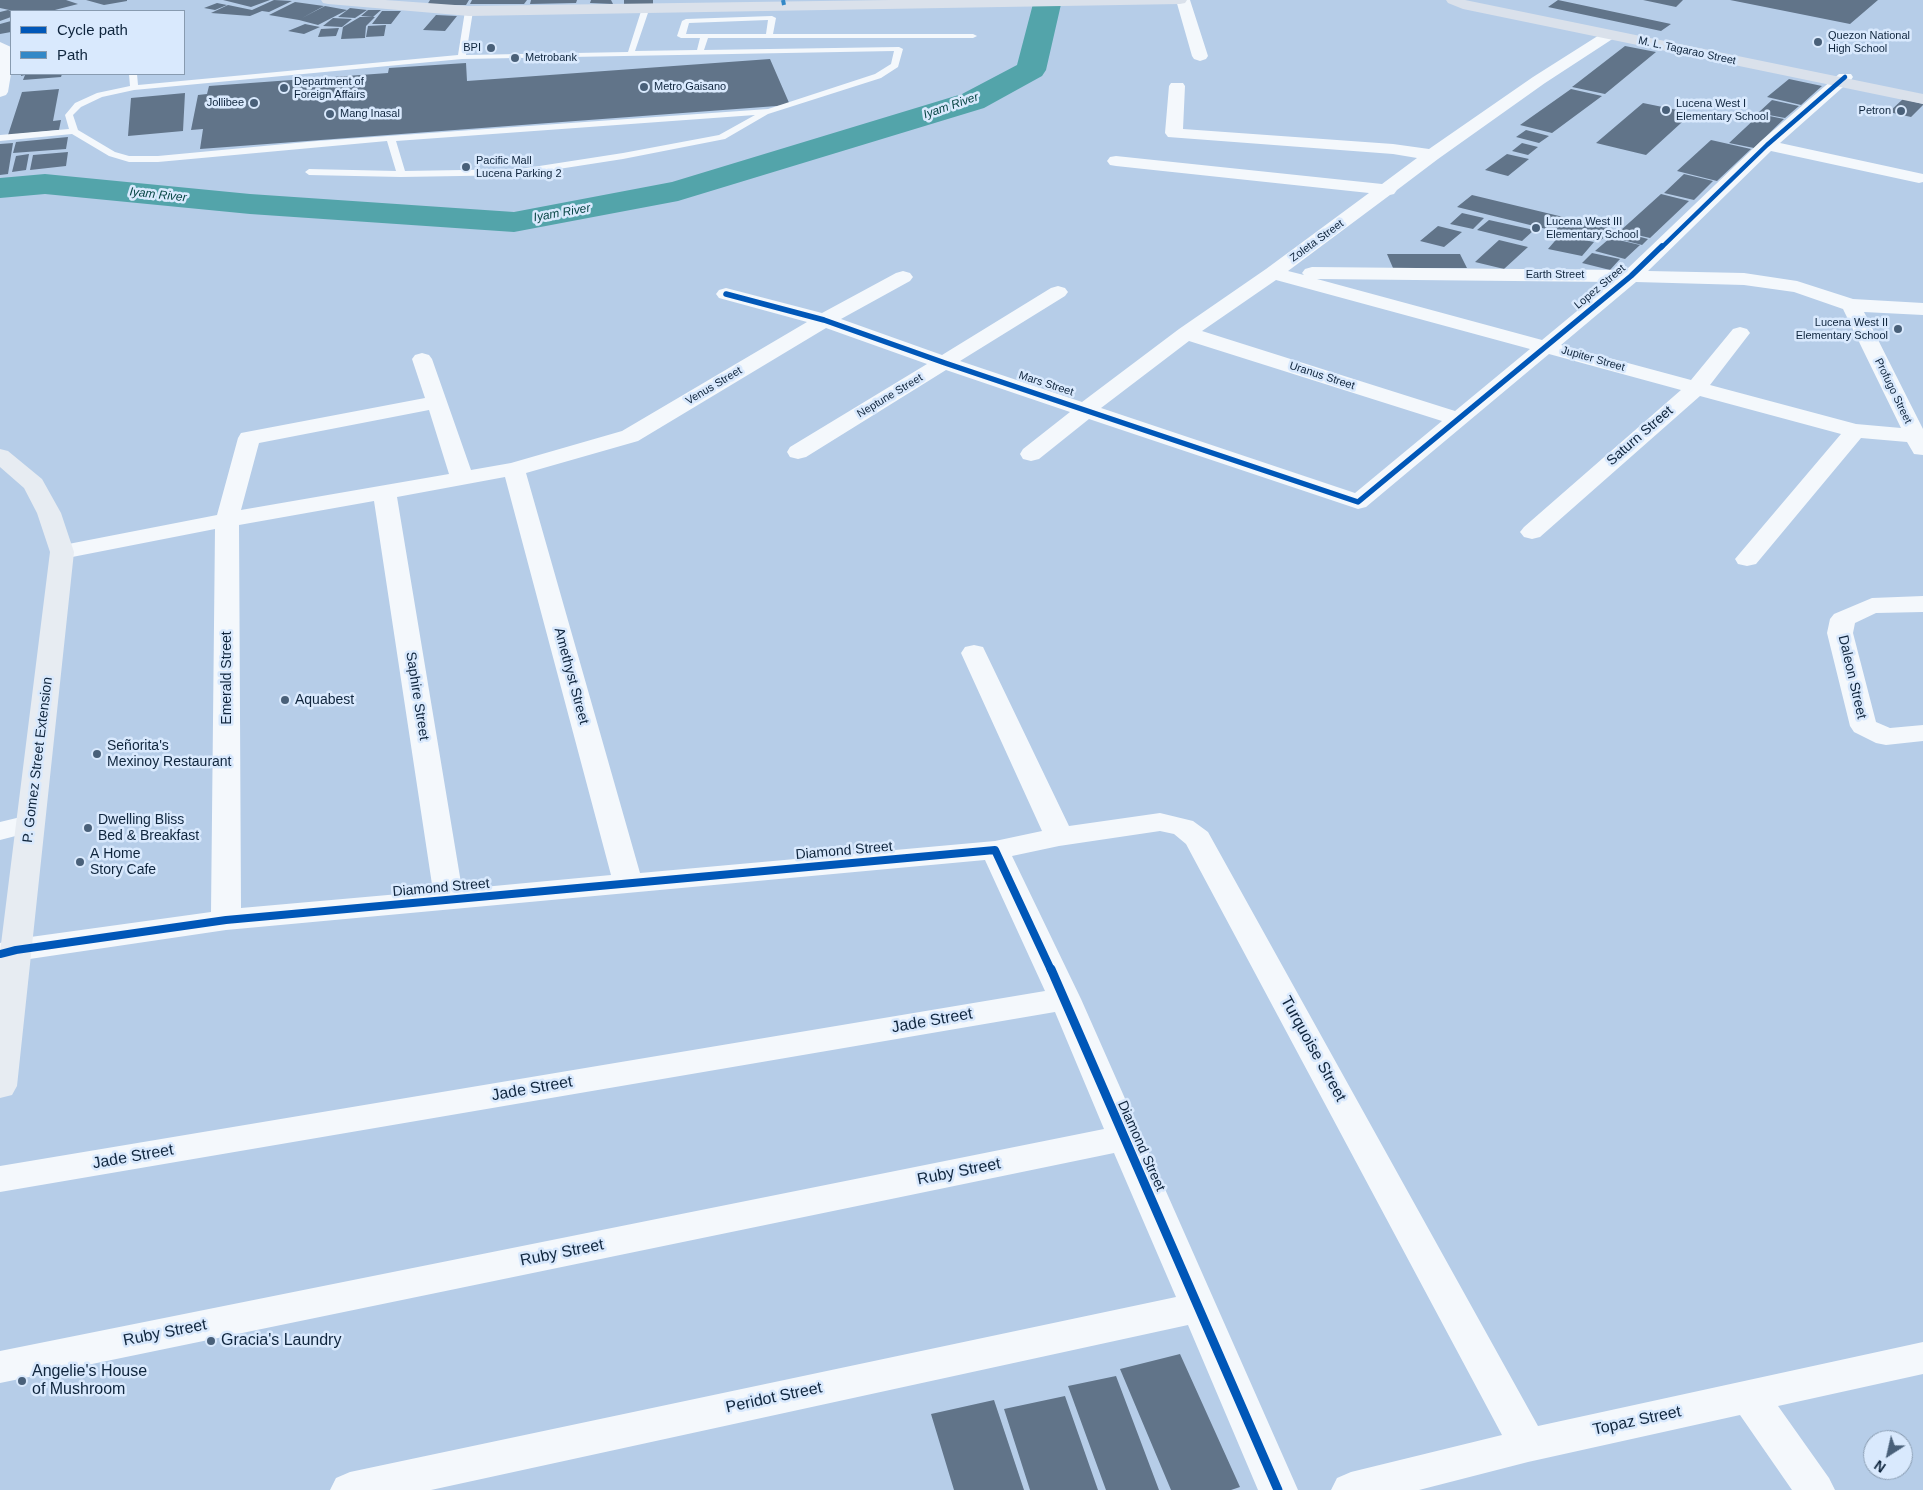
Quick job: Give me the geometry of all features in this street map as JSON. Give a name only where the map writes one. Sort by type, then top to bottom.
[{"type":"main road","points":[[328,0],[469,11],[656,4],[1012,3],[1181,0]]},
{"type":"main road","name":"M. L. Tagarao Street","points":[[1453,0],[1463,5],[1609,35],[1923,93]]},
{"type":"main road","name":"M. L. Tagarao Street","points":[[1476,0],[1842,79],[1923,99]]},
{"type":"main road","name":"P. Gomez Street Extension","points":[[0,456],[34,484],[49,513],[62,552],[29,824],[8,952],[0,1086]]},
{"type":"street","points":[[1181,0],[1200,56]]},
{"type":"street","name":"Zoleta Street","points":[[1031,454],[1086,409],[1186,333],[1273,273],[1539,80],[1609,35]]},
{"type":"street","points":[[0,46],[7,52],[0,92]]},
{"type":"street","name":"Lopez Street","points":[[1358,502],[1631,276],[1767,145],[1842,79]]},
{"type":"street","points":[[1177,86],[1174,133],[1393,149],[1432,156]]},
{"type":"street","points":[[1767,145],[1919,178]]},
{"type":"street","points":[[1116,161],[1388,190]]},
{"type":"street","name":"Earth Street","points":[[1273,273],[1631,276],[1753,281],[1797,287],[1851,305],[1923,309]]},
{"type":"street","name":"Jupiter Street","points":[[1273,273],[1546,346],[1855,432],[1919,443]]},
{"type":"street","name":"Venus Street","points":[[62,552],[384,491],[514,469],[630,436],[824,320],[903,276]]},
{"type":"street","name":"Neptune Street","points":[[798,452],[1058,292]]},
{"type":"street","name":"Mars Street","points":[[726,294],[824,320],[945,363],[1358,502]]},
{"type":"street","name":"Profugo Street","points":[[1851,305],[1919,443]]},
{"type":"street","name":"Saturn Street","points":[[1532,532],[1696,388],[1740,332]]},
{"type":"street","name":"Uranus Street","points":[[1186,333],[1458,419]]},
{"type":"street","points":[[422,359],[462,478]]},
{"type":"street","name":"Emerald Street","points":[[226,920],[227,520],[249,438],[437,402]]},
{"type":"street","points":[[1747,559],[1855,432]]},
{"type":"street","name":"Amethyst Street","points":[[514,469],[628,883]]},
{"type":"street","name":"Saphire Street","points":[[384,491],[450,900]]},
{"type":"street","name":"Daleon Street","points":[[1923,604],[1872,606],[1842,618],[1840,633],[1864,726],[1886,737],[1923,733]]},
{"type":"street","points":[[974,653],[1058,838]]},
{"type":"street","name":"Turquoise Street","points":[[995,850],[1160,822],[1183,827],[1198,838],[1528,1444]]},
{"type":"street","points":[[0,831],[29,824]]},
{"type":"street","name":"Diamond Street","points":[[8,952],[226,920],[995,850],[1065,999],[1278,1490]]},
{"type":"street","name":"Jade Street","points":[[0,1179],[1065,999]]},
{"type":"street","name":"Ruby Street","points":[[0,1367],[1124,1138]]},
{"type":"street","name":"Peridot Street","points":[[350,1490],[1199,1307]]},
{"type":"street","name":"Topaz Street","points":[[1351,1490],[1528,1444],[1923,1358]]},
{"type":"street","points":[[1750,1397],[1815,1490]]},
{"type":"lane","points":[[632,54],[656,4]]},
{"type":"lane","points":[[462,57],[469,11]]},
{"type":"lane","points":[[769,36],[772,18],[686,21],[681,36],[705,36],[769,36],[974,36]]},
{"type":"lane","points":[[700,52],[705,36]]},
{"type":"lane","points":[[309,172],[401,174],[520,172],[623,156],[722,137],[769,111],[878,76],[895,65],[903,36]]},
{"type":"lane","points":[[74,131],[69,115],[78,105],[100,95],[134,88],[203,80],[462,57],[899,49]]},
{"type":"lane","points":[[133,75],[134,88]]},
{"type":"lane","points":[[0,138],[74,131],[112,154],[130,159],[158,159],[391,139],[769,111]]},
{"type":"lane","points":[[391,139],[401,174]]},
{"type":"building","points":[[0,0],[66,0],[78,4],[55,10],[10,10],[0,8]]},
{"type":"building","points":[[86,0],[127,0],[127,1],[104,5]]},
{"type":"building","points":[[223,0],[270,0],[251,7]]},
{"type":"building","points":[[274,0],[292,1],[269,12],[262,11],[250,16],[211,13],[228,5],[252,10]]},
{"type":"building","points":[[430,0],[469,0],[466,5],[427,5]]},
{"type":"building","points":[[472,0],[527,0],[524,4],[470,4]]},
{"type":"building","points":[[531,0],[577,0],[576,3],[530,4]]},
{"type":"building","points":[[591,0],[611,0],[613,4],[590,3]]},
{"type":"building","points":[[624,0],[653,0],[653,4],[624,5]]},
{"type":"building","points":[[1558,0],[1671,24],[1661,31],[1548,7]]},
{"type":"building","points":[[1643,0],[1683,0],[1676,7]]},
{"type":"building","points":[[1730,0],[1878,0],[1850,24]]},
{"type":"building","points":[[295,2],[324,6],[302,18],[325,6],[347,10],[318,25],[269,15]]},
{"type":"building","points":[[217,3],[227,5],[215,10],[204,8]]},
{"type":"building","points":[[350,8],[367,10],[355,18],[338,17]]},
{"type":"building","points":[[368,10],[381,10],[373,17],[361,16]]},
{"type":"building","points":[[10,11],[10,17],[0,21],[0,12]]},
{"type":"building","points":[[382,11],[401,11],[391,24],[372,24]]},
{"type":"building","points":[[436,15],[457,16],[445,31],[423,30]]},
{"type":"building","points":[[360,17],[375,17],[366,26],[365,38],[341,39],[343,27]]},
{"type":"building","points":[[333,18],[352,19],[342,27],[323,26]]},
{"type":"building","points":[[10,21],[10,32],[0,34],[0,24]]},
{"type":"building","points":[[305,24],[320,27],[304,34],[288,31]]},
{"type":"building","points":[[386,25],[384,36],[366,37],[368,26]]},
{"type":"building","points":[[339,28],[336,36],[318,37],[321,29]]},
{"type":"building","points":[[1625,46],[1656,52],[1605,94],[1572,87]]},
{"type":"building","points":[[770,59],[790,105],[200,149],[203,129],[191,130],[198,95],[207,94],[209,86],[388,73],[389,68],[466,63],[467,81]]},
{"type":"building","points":[[25,75],[62,75],[61,77],[23,80]]},
{"type":"building","points":[[1789,79],[1822,86],[1801,105],[1767,97]]},
{"type":"building","points":[[59,89],[53,121],[61,120],[59,130],[8,135],[22,92]]},
{"type":"building","points":[[1571,89],[1602,96],[1552,133],[1520,125]]},
{"type":"building","points":[[185,93],[183,131],[128,136],[131,98]]},
{"type":"building","points":[[1903,99],[1923,105],[1911,117],[1889,112]]},
{"type":"building","points":[[1772,100],[1799,106],[1785,118],[1758,113]]},
{"type":"building","points":[[1643,103],[1692,113],[1646,155],[1596,143]]},
{"type":"building","points":[[1760,114],[1784,119],[1754,148],[1729,143]]},
{"type":"building","points":[[1526,130],[1549,136],[1539,143],[1516,137]]},
{"type":"building","points":[[68,137],[66,149],[13,153],[16,142]]},
{"type":"building","points":[[1711,140],[1751,149],[1717,181],[1677,171]]},
{"type":"building","points":[[13,143],[8,174],[0,175],[0,144]]},
{"type":"building","points":[[1522,143],[1538,147],[1528,155],[1512,151]]},
{"type":"building","points":[[68,152],[66,166],[30,170],[33,155]]},
{"type":"building","points":[[29,154],[26,170],[12,172],[16,156]]},
{"type":"building","points":[[1507,154],[1529,159],[1508,176],[1485,170]]},
{"type":"building","points":[[1684,174],[1713,181],[1694,200],[1664,193]]},
{"type":"building","points":[[1661,194],[1689,201],[1650,238],[1620,231]]},
{"type":"building","points":[[1472,195],[1613,229],[1599,242],[1457,207]]},
{"type":"building","points":[[1462,213],[1484,218],[1473,229],[1450,224]]},
{"type":"building","points":[[1489,220],[1534,230],[1522,241],[1477,230]]},
{"type":"building","points":[[1438,226],[1462,232],[1444,247],[1420,241]]},
{"type":"building","points":[[1618,231],[1648,239],[1642,245],[1611,237]]},
{"type":"building","points":[[1560,235],[1594,242],[1582,256],[1548,249]]},
{"type":"building","points":[[1610,238],[1640,245],[1625,259],[1595,251]]},
{"type":"building","points":[[1499,240],[1528,247],[1504,269],[1475,262]]},
{"type":"building","points":[[1592,253],[1620,259],[1610,270],[1582,263]]},
{"type":"building","points":[[1387,254],[1460,254],[1467,268],[1393,268]]},
{"type":"building","points":[[1180,1354],[1240,1487],[1231,1490],[1171,1490],[1120,1369]]},
{"type":"building","points":[[1116,1376],[1159,1490],[1106,1490],[1068,1386]]},
{"type":"building","points":[[1065,1396],[1098,1490],[1030,1490],[1004,1409]]},
{"type":"building","points":[[994,1400],[1024,1490],[954,1490],[931,1414]]},
{"type":"waterway","name":"Iyam River","points":[[0,188],[45,184],[250,204],[514,222],[678,191],[973,101],[1031,70],[1048,0]]},
{"type":"marked path","points":[[783,0],[784,5]]},
{"type":"cycle path","points":[[726,294],[824,320],[945,363],[1358,502],[1631,276],[1767,145],[1845,77]]},
{"type":"cycle path","points":[[0,954],[16,950],[226,920],[995,850],[1065,999],[1278,1490]]},
{"type":"place","name":"Quezon National High School","points":[[1818,42]]},
{"type":"place","name":"BPI","points":[[491,48]]},
{"type":"place","name":"Metrobank","points":[[515,58]]},
{"type":"place","name":"Metro Gaisano","points":[[644,87]]},
{"type":"place","name":"Department of Foreign Affairs","points":[[284,88]]},
{"type":"place","name":"Jollibee","points":[[254,103]]},
{"type":"place","name":"Lucena West I Elementary School","points":[[1666,110]]},
{"type":"place","name":"Petron","points":[[1901,111]]},
{"type":"place","name":"Mang Inasal","points":[[330,114]]},
{"type":"place","name":"Pacific Mall Lucena Parking 2","points":[[466,167]]},
{"type":"place","name":"Lucena West III Elementary School","points":[[1536,228]]},
{"type":"place","name":"Lucena West II Elementary School","points":[[1898,329]]},
{"type":"place","name":"Aquabest","points":[[285,700]]},
{"type":"place","name":"Señorita's Mexinoy Restaurant","points":[[97,754]]},
{"type":"place","name":"Dwelling Bliss Bed & Breakfast","points":[[88,828]]},
{"type":"place","name":"A Home Story Cafe","points":[[80,862]]},
{"type":"place","name":"Gracia's Laundry","points":[[211,1341]]},
{"type":"place","name":"Angelie's House of Mushroom","points":[[22,1381]]}]
